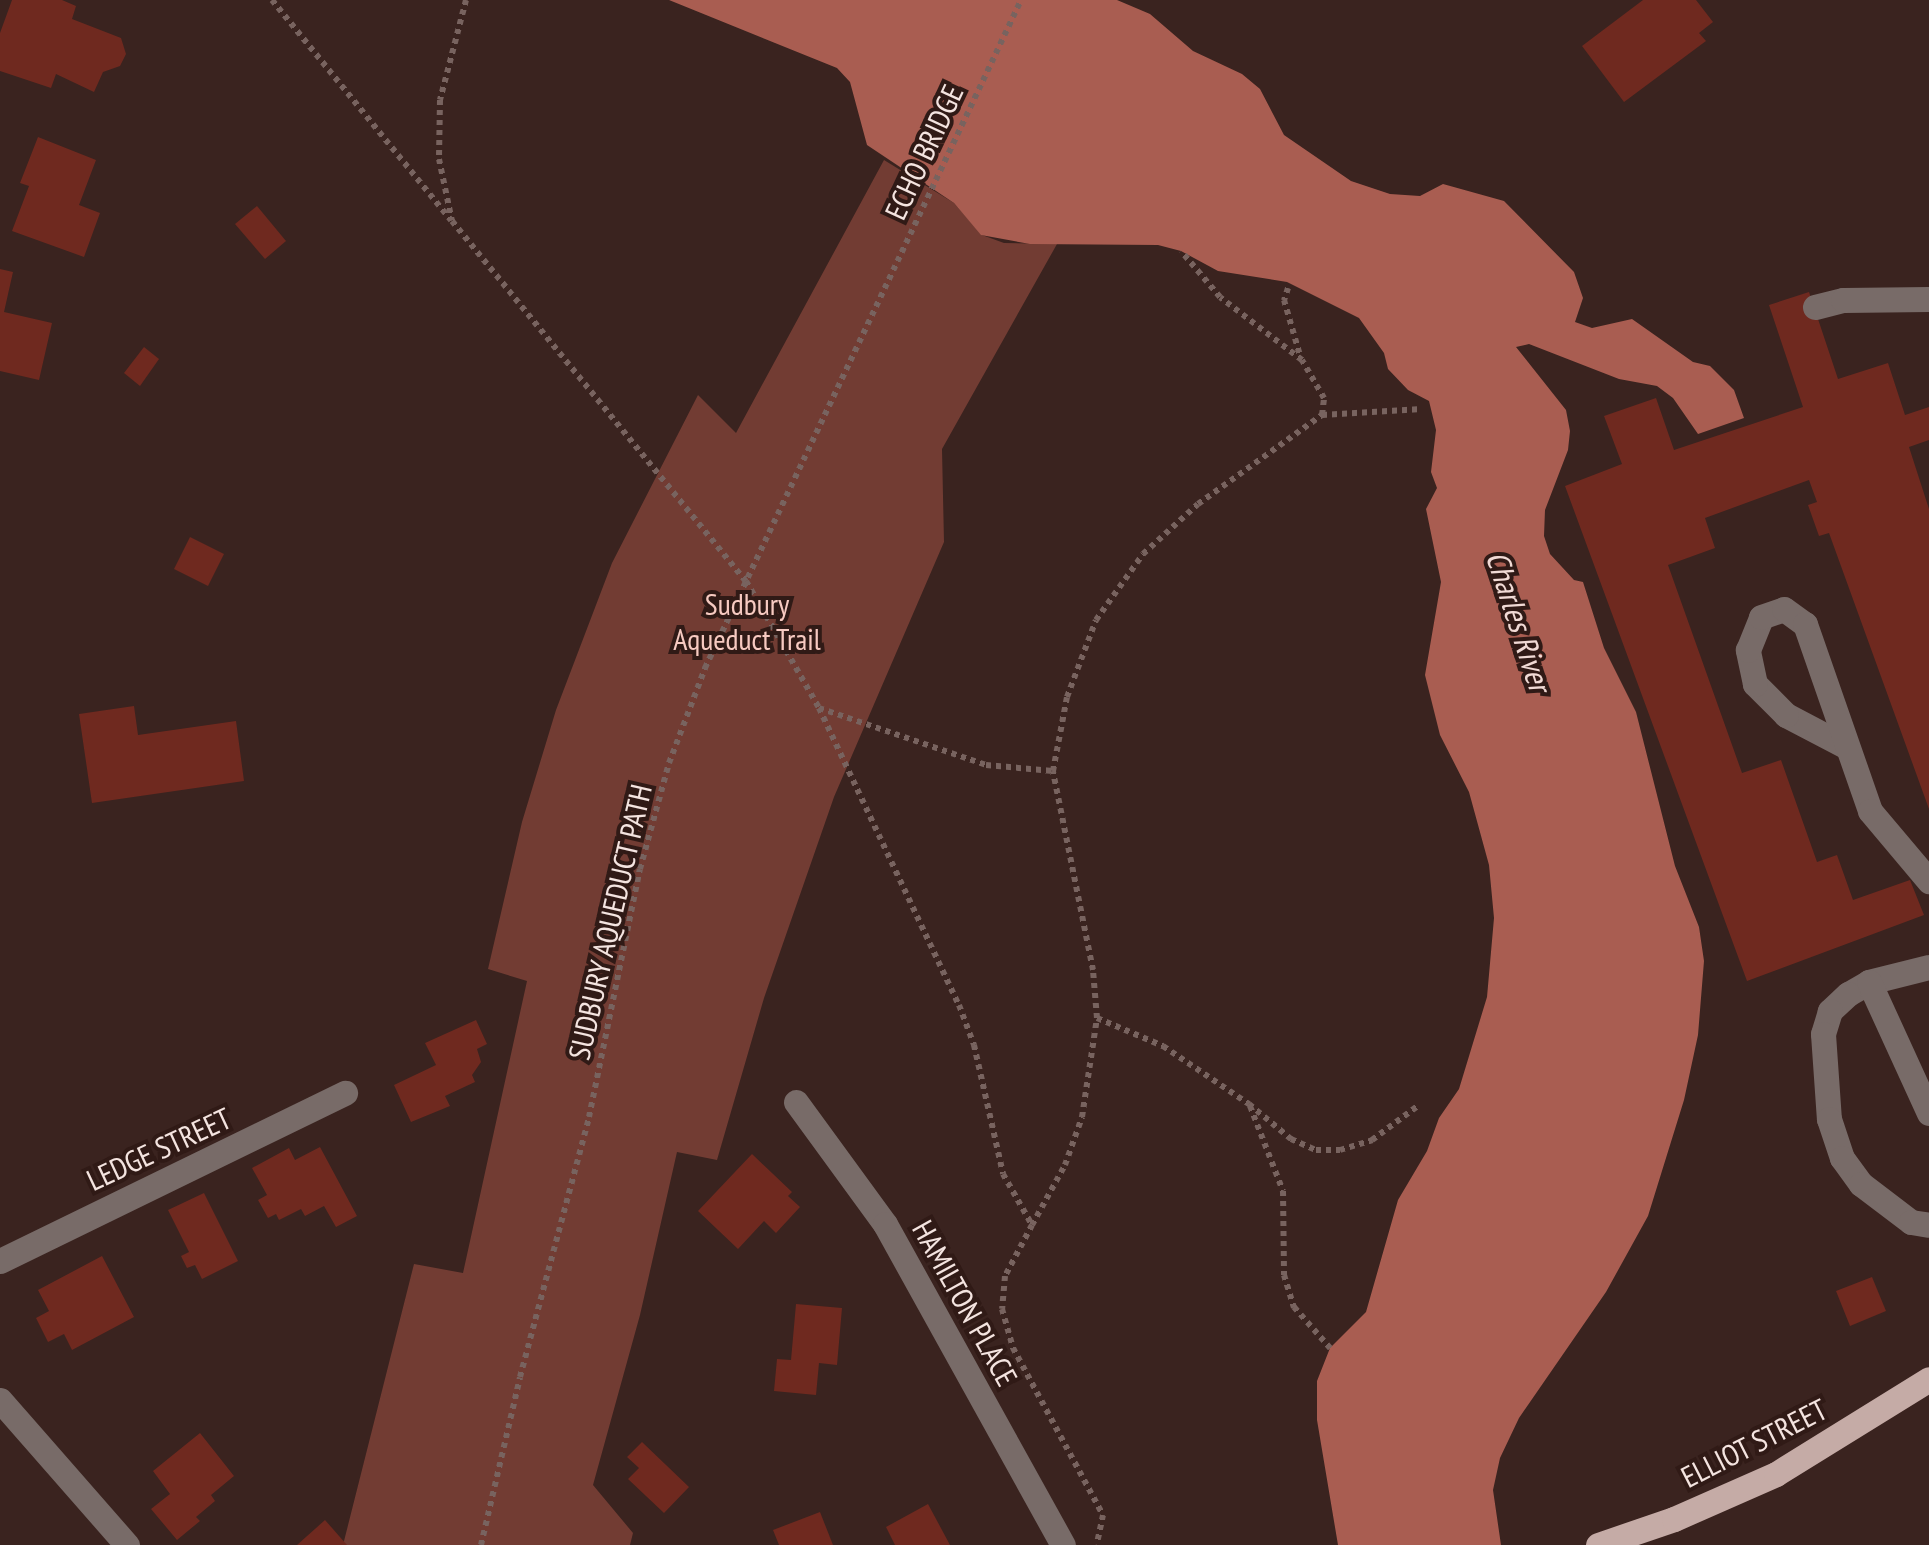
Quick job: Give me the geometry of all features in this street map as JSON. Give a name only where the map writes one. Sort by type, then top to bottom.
[{"type":"main road","name":"ELLIOT STREET","points":[[1598,1545],[1674,1519],[1776,1474],[1929,1379]]},
{"type":"street","points":[[1815,307],[1843,300],[1929,299]]},
{"type":"street","points":[[1845,746],[1786,715],[1755,684],[1748,650],[1761,617],[1784,610],[1806,624],[1845,746],[1873,817],[1929,881]]},
{"type":"street","points":[[1929,967],[1869,982],[1839,1002],[1825,1022],[1824,1077],[1833,1134],[1861,1184],[1912,1222],[1929,1226]]},
{"type":"street","points":[[1869,982],[1929,1113]]},
{"type":"street","name":"LEDGE STREET","points":[[0,1261],[345,1093]]},
{"type":"street","name":"HAMILTON PLACE","points":[[796,1102],[879,1214],[1064,1545]]},
{"type":"street","points":[[0,1400],[127,1545]]},
{"type":"path","points":[[272,0],[746,581],[819,708],[959,1005],[974,1046],[1004,1174],[1032,1225]]},
{"type":"path","points":[[452,221],[439,159],[440,100],[466,0]]},
{"type":"path","name":"ECHO BRIDGE","points":[[861,336],[1021,0]]},
{"type":"path","points":[[1181,251],[1220,296],[1302,360]]},
{"type":"path","points":[[1288,288],[1284,300],[1302,360],[1324,398],[1322,416]]},
{"type":"path","name":"SUDBURY AQUEDUCT PATH","points":[[481,1545],[520,1377],[589,1117],[654,814],[686,716],[861,336]]},
{"type":"path","points":[[1096,1545],[1103,1515],[1013,1348],[1002,1309],[1005,1276],[1065,1165],[1082,1117],[1097,1018],[1093,970],[1053,771],[1067,697],[1096,620],[1143,554],[1198,504],[1322,416],[1422,409]]},
{"type":"path","points":[[819,708],[986,764],[1053,771]]},
{"type":"path","points":[[1097,1018],[1163,1046],[1249,1104],[1292,1139],[1316,1150],[1340,1150],[1372,1140],[1419,1105]]},
{"type":"path","points":[[1249,1104],[1282,1191],[1284,1276],[1294,1307],[1330,1348]]},
{"type":"green space","name":"Sudbury Aqueduct Trail","points":[[884,160],[954,203],[982,235],[1004,243],[1057,244],[942,449],[944,542],[834,797],[764,998],[717,1160],[677,1152],[640,1315],[593,1485],[633,1533],[630,1545],[343,1545],[414,1264],[463,1273],[527,981],[488,969],[522,822],[556,710],[612,563],[698,395],[736,433]]},
{"type":"water","name":"Charles River","points":[[669,0],[1117,0],[1150,14],[1193,51],[1242,74],[1260,89],[1284,135],[1351,181],[1390,194],[1420,196],[1443,184],[1504,201],[1574,272],[1583,298],[1575,322],[1592,328],[1632,319],[1693,362],[1710,366],[1734,390],[1744,418],[1698,434],[1673,398],[1657,386],[1619,379],[1529,344],[1516,347],[1566,410],[1568,450],[1545,510],[1544,536],[1550,554],[1574,580],[1583,582],[1604,648],[1636,712],[1675,866],[1699,927],[1704,961],[1698,1035],[1684,1100],[1648,1216],[1606,1292],[1519,1418],[1500,1458],[1493,1490],[1501,1545],[1338,1545],[1317,1420],[1317,1381],[1330,1348],[1366,1312],[1398,1200],[1427,1151],[1439,1118],[1459,1089],[1487,997],[1494,918],[1489,865],[1469,792],[1440,735],[1425,675],[1441,582],[1426,509],[1437,488],[1431,472],[1436,430],[1429,401],[1408,390],[1388,369],[1384,353],[1359,318],[1287,282],[1218,271],[1181,251],[1158,245],[1030,244],[981,235],[954,203],[867,145],[850,82],[837,68]]},
{"type":"building","points":[[12,0],[62,0],[76,6],[72,19],[121,38],[126,54],[120,66],[103,72],[94,92],[56,74],[51,88],[0,71],[0,33]]},
{"type":"building","points":[[1643,0],[1696,0],[1713,22],[1699,33],[1706,41],[1624,102],[1582,46]]},
{"type":"building","points":[[38,137],[96,160],[79,205],[100,213],[84,257],[12,231],[29,186],[20,183]]},
{"type":"building","points":[[257,206],[286,241],[265,259],[235,224]]},
{"type":"building","points":[[0,269],[13,272],[4,312],[52,323],[39,380],[0,371]]},
{"type":"building","points":[[1809,292],[1838,379],[1888,363],[1905,415],[1929,407],[1929,440],[1909,447],[1929,509],[1929,809],[1829,533],[1819,536],[1808,505],[1817,502],[1809,480],[1705,518],[1715,548],[1668,565],[1742,773],[1781,760],[1817,862],[1837,855],[1853,900],[1910,880],[1924,915],[1747,981],[1565,486],[1622,464],[1604,416],[1656,398],[1674,450],[1803,407],[1769,305]]},
{"type":"building","points":[[144,347],[159,359],[140,386],[124,373]]},
{"type":"building","points":[[190,537],[224,554],[208,586],[174,569]]},
{"type":"building","points":[[134,706],[138,735],[236,721],[244,781],[92,803],[79,714]]},
{"type":"building","points":[[476,1020],[487,1044],[477,1049],[481,1062],[472,1075],[475,1082],[445,1096],[450,1106],[411,1122],[394,1085],[436,1065],[425,1043]]},
{"type":"building","points":[[320,1147],[357,1216],[336,1227],[324,1206],[305,1216],[301,1209],[279,1220],[276,1214],[268,1218],[258,1200],[267,1195],[252,1168],[289,1148],[295,1160]]},
{"type":"building","points":[[752,1154],[792,1192],[788,1196],[800,1207],[776,1233],[764,1221],[738,1249],[698,1211]]},
{"type":"building","points":[[204,1193],[238,1261],[202,1279],[195,1265],[187,1268],[181,1256],[189,1252],[168,1210]]},
{"type":"building","points":[[102,1256],[134,1317],[72,1350],[64,1334],[48,1342],[36,1318],[49,1311],[38,1290]]},
{"type":"building","points":[[1872,1277],[1886,1311],[1850,1326],[1836,1291]]},
{"type":"building","points":[[796,1304],[842,1308],[837,1365],[819,1363],[816,1395],[774,1391],[777,1359],[791,1360]]},
{"type":"building","points":[[200,1433],[234,1476],[211,1495],[215,1501],[196,1517],[200,1521],[177,1540],[151,1509],[170,1494],[153,1471]]},
{"type":"building","points":[[642,1442],[689,1487],[664,1513],[628,1479],[639,1468],[627,1457]]},
{"type":"building","points":[[928,1504],[950,1545],[895,1545],[886,1527]]},
{"type":"building","points":[[820,1512],[833,1545],[779,1545],[773,1530]]},
{"type":"building","points":[[325,1520],[347,1545],[297,1545]]}]
